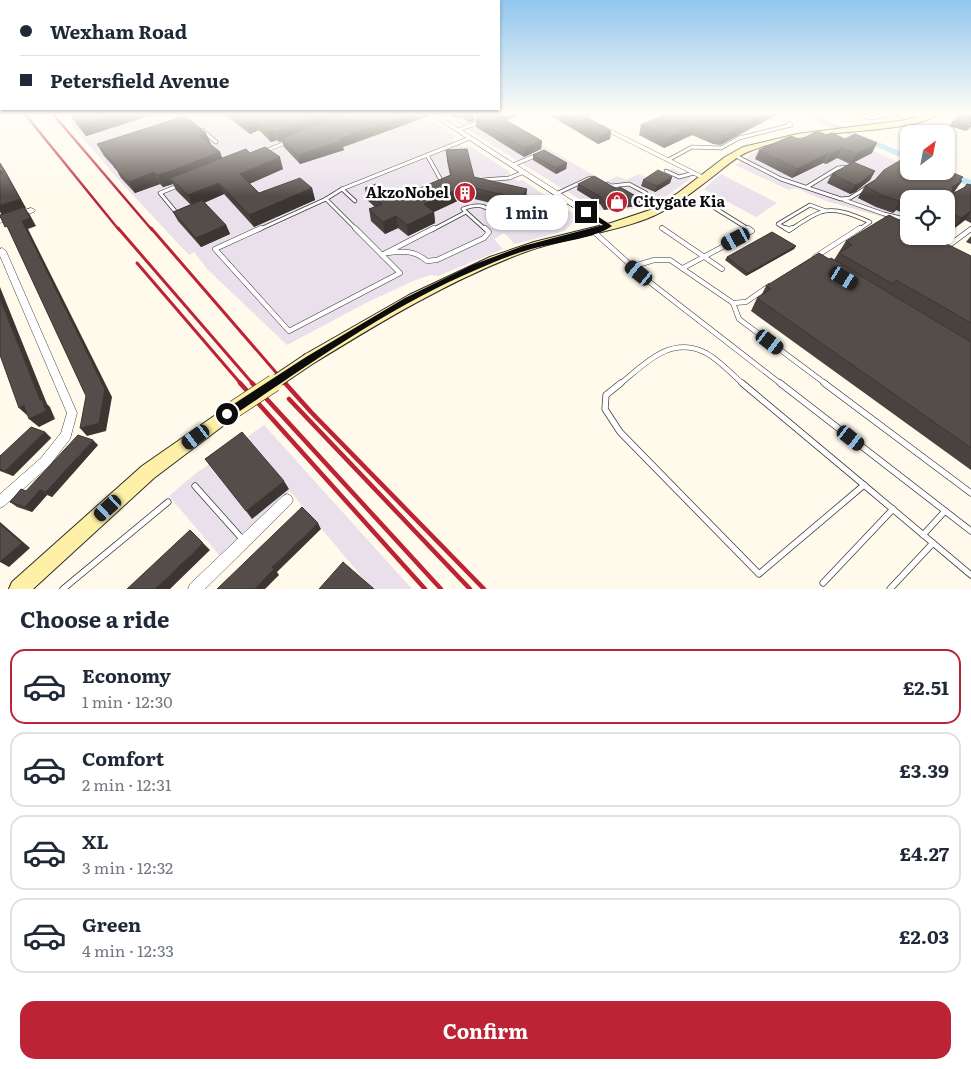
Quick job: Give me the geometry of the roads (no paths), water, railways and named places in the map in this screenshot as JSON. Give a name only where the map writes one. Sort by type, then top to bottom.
[{"type":"street","points":[[264,151],[293,140]]},
{"type":"street","points":[[474,140],[608,226]]},
{"type":"street","points":[[629,140],[699,176]]},
{"type":"street","points":[[19,589],[148,472],[227,414],[309,360],[408,300],[475,267],[526,248],[643,216],[659,209],[699,176],[734,154],[748,147],[780,140]]},
{"type":"street","points":[[0,221],[31,210]]},
{"type":"street","points":[[0,502],[45,462],[66,435],[72,413],[4,272],[2,251]]},
{"type":"street","points":[[195,589],[287,500]]},
{"type":"lane","points":[[326,199],[384,254],[400,273],[289,331],[215,249],[326,199],[342,189],[464,140]]},
{"type":"lane","points":[[668,160],[692,147],[721,148],[735,140]]},
{"type":"lane","points":[[513,165],[544,152]]},
{"type":"lane","points":[[734,154],[781,178],[807,188],[900,218]]},
{"type":"lane","points":[[427,155],[430,164],[438,172],[442,182]]},
{"type":"lane","points":[[807,188],[838,168],[855,167]]},
{"type":"lane","points":[[666,171],[679,177],[699,176]]},
{"type":"lane","points":[[482,180],[509,178],[524,172]]},
{"type":"lane","points":[[558,194],[588,179],[597,179],[612,186],[623,183],[632,185],[646,193],[646,196],[634,200]]},
{"type":"lane","points":[[175,211],[160,193],[185,183]]},
{"type":"lane","points":[[840,198],[850,198],[873,183]]},
{"type":"lane","points":[[342,189],[355,201]]},
{"type":"lane","points":[[384,254],[406,250],[418,253],[427,261],[437,260],[484,238],[489,232],[462,209],[470,206],[479,205],[490,208],[496,214],[508,220],[518,220],[553,209],[569,201]]},
{"type":"lane","points":[[683,268],[752,231],[710,205]]},
{"type":"lane","points":[[826,212],[810,205],[778,224],[789,230],[821,212],[826,212],[839,210],[877,223]]},
{"type":"lane","points":[[384,254],[466,212]]},
{"type":"lane","points":[[820,264],[812,259],[870,222]]},
{"type":"lane","points":[[662,228],[722,270]]},
{"type":"lane","points":[[949,255],[941,251],[971,229]]},
{"type":"lane","points":[[593,231],[631,267],[971,532]]},
{"type":"lane","points":[[631,267],[654,260],[670,260],[683,268],[733,302],[740,319],[971,493]]},
{"type":"lane","points":[[733,302],[746,302],[774,283]]},
{"type":"lane","points":[[864,485],[759,574],[620,432],[605,409],[606,395],[661,351],[684,347],[704,352],[893,509],[971,575]]},
{"type":"lane","points":[[194,486],[245,541]]},
{"type":"lane","points":[[63,589],[168,502]]},
{"type":"lane","points":[[823,583],[893,509]]},
{"type":"lane","points":[[923,535],[945,511]]},
{"type":"lane","points":[[890,589],[933,543]]},
{"type":"waterway","points":[[867,140],[900,154]]},
{"type":"waterway","points":[[955,177],[971,184]]},
{"type":"railway","points":[[46,140],[119,230]]},
{"type":"railway","points":[[75,140],[152,230]]},
{"type":"railway","points":[[118,228],[253,384]]},
{"type":"railway","points":[[151,228],[286,384]]},
{"type":"railway","points":[[137,263],[241,384]]},
{"type":"railway","points":[[240,383],[425,589]]},
{"type":"railway","points":[[252,383],[441,589]]},
{"type":"railway","points":[[285,383],[484,589]]},
{"type":"railway","points":[[289,399],[470,589]]},
{"type":"place","name":"AkzoNobel","points":[[465,193]]},
{"type":"place","name":"Citygate Kia","points":[[617,202]]}]
